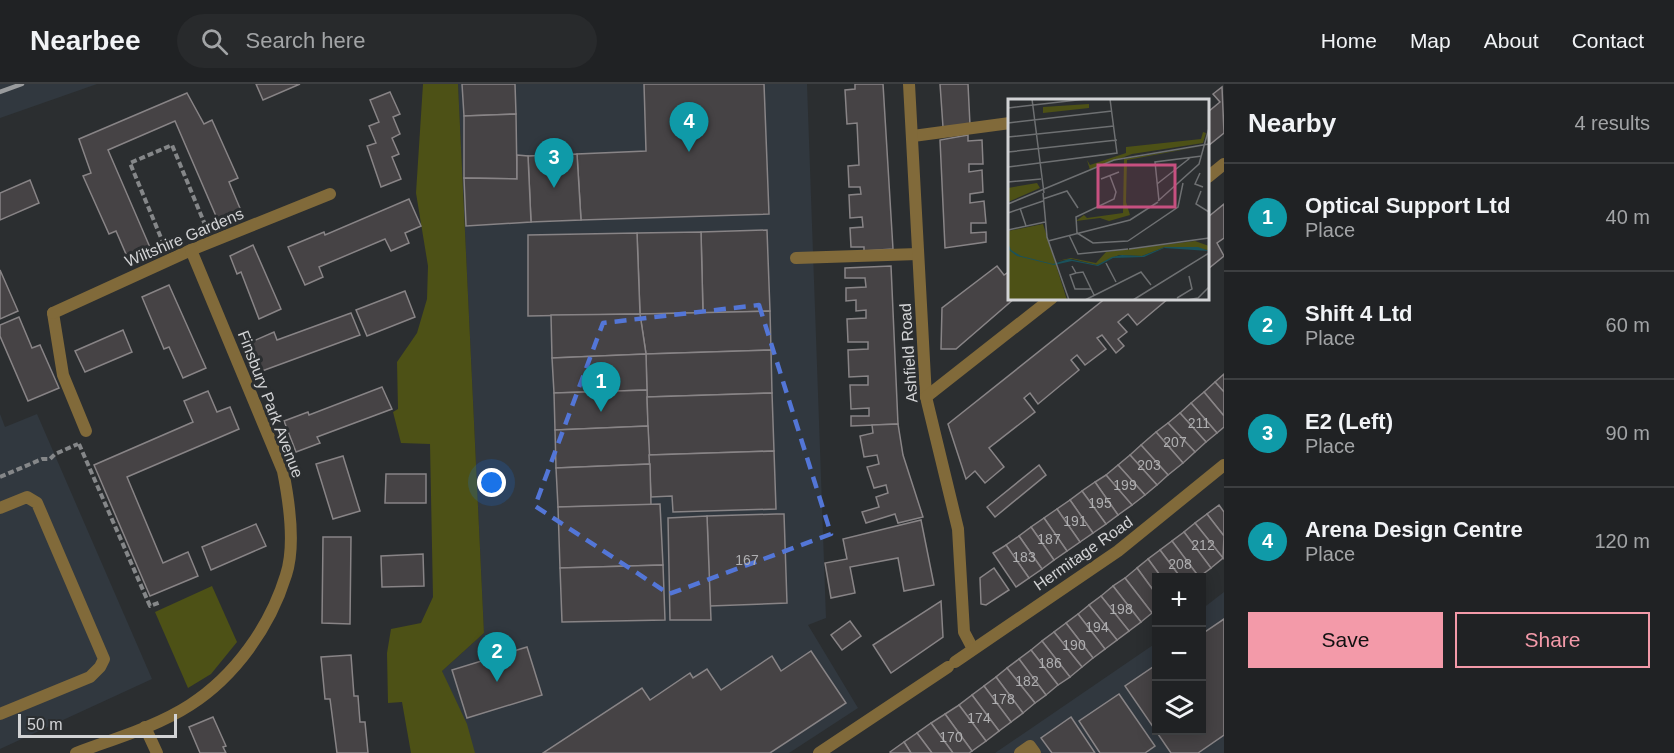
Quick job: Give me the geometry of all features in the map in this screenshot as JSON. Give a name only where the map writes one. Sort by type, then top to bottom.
[{"type":"street","name":"Ashfield Road","points":[[909,84],[926,397],[958,529],[964,632],[973,649]]},
{"type":"street","points":[[913,136],[1008,123]]},
{"type":"street","points":[[1209,176],[1224,164]]},
{"type":"street","name":"Wiltshire Gardens","points":[[86,431],[63,375],[53,313],[192,250],[330,194]]},
{"type":"street","name":"Finsbury Park Avenue","points":[[76,753],[145,727],[190,705],[239,663],[261,630],[287,574],[290,508],[283,471],[192,250]]},
{"type":"street","points":[[796,258],[918,254]]},
{"type":"street","points":[[926,397],[1049,300]]},
{"type":"street","name":"Hermitage Road","points":[[819,753],[1118,551],[1224,465]]},
{"type":"street","points":[[0,508],[27,497],[37,503],[104,659],[100,667],[90,676],[0,714]]},
{"type":"street","points":[[145,727],[157,753]]},
{"type":"street","points":[[1020,753],[1030,746],[1035,753]]},
{"type":"path","points":[[170,260],[130,163],[172,145],[213,242]]},
{"type":"path","points":[[0,477],[42,459],[50,459],[55,454],[89,439],[86,431]]},
{"type":"path","points":[[79,444],[150,606],[161,602]]},
{"type":"highlighted area","points":[[759,305],[831,534],[669,594],[535,506],[603,323]]},
{"type":"shaded area","points":[[0,84],[97,84],[0,118]]},
{"type":"shaded area","points":[[458,84],[807,84],[826,618],[808,625],[858,708],[789,753],[473,753],[442,671],[484,633]]},
{"type":"shaded area","points":[[0,414],[5,427],[37,414],[152,679],[0,749]]},
{"type":"shaded area","points":[[1224,592],[1224,753],[995,753],[1152,646],[1152,735],[1206,735],[1206,606]]},
{"type":"green space","points":[[423,84],[458,84],[484,633],[442,671],[467,724],[475,753],[411,753],[402,702],[388,703],[387,653],[391,629],[421,623],[433,597],[430,444],[401,443],[393,412],[398,409],[397,362],[417,333],[427,299],[428,266],[416,193]]},
{"type":"green space","points":[[212,586],[237,642],[211,674],[188,688],[155,612]]},
{"type":"building","points":[[256,84],[300,84],[263,100]]},
{"type":"building","points":[[462,84],[515,84],[516,114],[464,116]]},
{"type":"building","points":[[644,84],[764,84],[769,214],[581,220],[577,154],[646,151]]},
{"type":"building","points":[[855,84],[883,84],[893,249],[864,251],[864,247],[851,247],[850,228],[863,227],[862,217],[850,218],[849,195],[861,194],[860,187],[849,187],[848,166],[859,165],[857,123],[847,124],[845,90],[855,89]]},
{"type":"building","points":[[940,84],[968,84],[970,125],[943,127]]},
{"type":"building","points":[[1222,87],[1224,133],[1209,145],[1209,111],[1220,102],[1213,94]]},
{"type":"building","points":[[390,92],[400,114],[393,117],[400,134],[392,138],[399,154],[392,157],[401,179],[381,187],[367,146],[376,143],[369,126],[379,122],[370,100]]},
{"type":"building","points":[[187,93],[204,124],[212,120],[238,178],[229,182],[242,213],[219,223],[175,121],[108,150],[152,252],[129,261],[116,231],[109,234],[83,176],[91,173],[79,139]]},
{"type":"building","points":[[516,114],[517,179],[464,178],[464,116]]},
{"type":"building","points":[[968,135],[968,141],[982,140],[983,164],[969,164],[969,172],[982,170],[983,192],[970,194],[970,203],[984,201],[986,223],[971,223],[971,233],[986,232],[986,242],[945,248],[940,140]]},
{"type":"building","points":[[577,154],[581,220],[531,222],[528,156]]},
{"type":"building","points":[[517,155],[528,156],[531,222],[466,226],[464,178],[517,179]]},
{"type":"building","points":[[30,180],[39,203],[0,220],[0,193]]},
{"type":"building","points":[[409,199],[421,226],[405,233],[409,243],[391,251],[385,239],[319,267],[323,277],[305,285],[288,247],[324,232],[325,235]]},
{"type":"building","points":[[1224,204],[1224,238],[1217,243],[1224,256],[1209,268],[1209,216]]},
{"type":"building","points":[[767,230],[770,311],[703,313],[701,232]]},
{"type":"building","points":[[701,232],[703,313],[640,314],[637,233]]},
{"type":"building","points":[[637,233],[640,314],[528,316],[528,235]]},
{"type":"building","points":[[253,245],[281,309],[259,319],[241,272],[237,274],[230,256]]},
{"type":"building","points":[[891,266],[898,424],[851,426],[851,416],[869,416],[869,408],[851,409],[850,385],[868,385],[868,376],[849,377],[848,350],[868,349],[868,342],[848,342],[847,319],[866,318],[866,310],[856,311],[856,300],[846,301],[846,288],[866,287],[865,278],[845,278],[845,268]]},
{"type":"building","points":[[997,266],[1004,275],[1008,272],[1008,300],[1013,300],[956,349],[941,349],[942,308]]},
{"type":"building","points":[[0,270],[18,311],[0,319]]},
{"type":"building","points":[[169,285],[206,368],[183,378],[169,347],[164,349],[142,297]]},
{"type":"building","points":[[405,291],[415,317],[367,336],[356,310]]},
{"type":"building","points":[[1103,300],[1167,300],[1137,325],[1128,314],[1118,322],[1127,332],[1118,339],[1124,346],[1116,353],[1102,335],[1097,338],[1106,349],[1085,365],[1077,355],[1071,360],[1079,370],[1038,404],[1030,393],[1024,398],[1035,412],[989,448],[1004,467],[985,483],[975,471],[966,479],[948,424]]},
{"type":"building","points":[[770,311],[771,350],[646,354],[640,314]]},
{"type":"building","points":[[351,313],[360,335],[262,371],[251,342],[274,332],[277,340]]},
{"type":"building","points":[[640,314],[646,354],[552,358],[551,315]]},
{"type":"building","points":[[19,317],[32,348],[40,345],[59,388],[28,401],[0,336],[0,325]]},
{"type":"building","points":[[123,330],[132,352],[85,372],[75,351]]},
{"type":"building","points":[[771,350],[772,393],[647,397],[646,354]]},
{"type":"building","points":[[646,354],[647,390],[554,393],[552,358]]},
{"type":"building","points":[[1224,374],[1224,392],[1215,382]]},
{"type":"building","points":[[1215,382],[1224,392],[1224,416],[1204,392]]},
{"type":"building","points":[[382,387],[392,409],[317,437],[320,443],[296,452],[284,421],[308,412],[309,415]]},
{"type":"building","points":[[647,390],[648,426],[555,430],[554,393]]},
{"type":"building","points":[[208,391],[217,412],[230,407],[239,429],[127,477],[163,563],[188,552],[198,576],[150,596],[94,465],[193,422],[184,401]]},
{"type":"building","points":[[1204,392],[1224,416],[1224,427],[1217,433],[1191,403]]},
{"type":"building","points":[[772,393],[774,451],[649,455],[647,397]]},
{"type":"building","points":[[1191,403],[1217,433],[1206,442],[1180,413]]},
{"type":"building","points":[[1180,413],[1206,442],[1195,452],[1168,423]]},
{"type":"building","points":[[1168,423],[1195,452],[1183,463],[1156,432]]},
{"type":"building","points":[[898,424],[903,455],[923,517],[898,523],[895,514],[866,523],[862,512],[879,507],[876,497],[888,493],[886,485],[874,488],[867,467],[879,464],[877,455],[864,457],[860,436],[873,433],[872,425]]},
{"type":"building","points":[[648,426],[650,464],[556,468],[555,430]]},
{"type":"building","points":[[1156,432],[1183,463],[1168,475],[1141,445]]},
{"type":"building","points":[[1141,445],[1168,475],[1157,485],[1130,455]]},
{"type":"building","points":[[774,451],[776,509],[673,512],[672,496],[651,497],[649,455]]},
{"type":"building","points":[[1130,455],[1157,485],[1145,495],[1118,465]]},
{"type":"building","points":[[343,456],[360,511],[333,519],[316,464]]},
{"type":"building","points":[[650,464],[651,505],[558,507],[556,468]]},
{"type":"building","points":[[1039,465],[1046,475],[995,517],[987,507]]},
{"type":"building","points":[[1118,465],[1145,495],[1132,505],[1106,475]]},
{"type":"building","points":[[386,474],[426,474],[426,503],[385,503]]},
{"type":"building","points":[[1106,475],[1132,505],[1118,515],[1095,482]]},
{"type":"building","points":[[1095,482],[1118,515],[1106,524],[1082,491]]},
{"type":"building","points":[[1082,491],[1106,524],[1093,533],[1070,500]]},
{"type":"building","points":[[1070,500],[1093,533],[1080,542],[1057,509]]},
{"type":"building","points":[[660,504],[663,565],[560,568],[558,507]]},
{"type":"building","points":[[1219,505],[1224,512],[1224,536],[1207,514]]},
{"type":"building","points":[[1057,509],[1080,542],[1067,551],[1044,518]]},
{"type":"building","points":[[784,514],[787,603],[710,606],[707,516]]},
{"type":"building","points":[[1207,514],[1224,536],[1223,558],[1195,523]]},
{"type":"building","points":[[707,516],[711,620],[670,620],[668,518]]},
{"type":"building","points":[[1044,518],[1067,551],[1054,560],[1031,527]]},
{"type":"building","points":[[921,520],[934,585],[904,591],[898,558],[850,567],[855,593],[831,598],[825,563],[847,559],[843,539]]},
{"type":"building","points":[[1195,523],[1223,558],[1211,568],[1184,532]]},
{"type":"building","points":[[256,524],[266,546],[211,570],[202,547]]},
{"type":"building","points":[[1031,527],[1054,560],[1042,569],[1019,536]]},
{"type":"building","points":[[1184,532],[1211,568],[1204,573],[1196,573],[1172,541]]},
{"type":"building","points":[[1019,536],[1042,569],[1029,578],[1006,545]]},
{"type":"building","points":[[323,537],[351,537],[350,624],[322,623]]},
{"type":"building","points":[[1172,541],[1196,573],[1177,573],[1160,550]]},
{"type":"building","points":[[1006,545],[1029,578],[1016,587],[993,553]]},
{"type":"building","points":[[1160,550],[1177,573],[1158,573],[1148,559]]},
{"type":"building","points":[[423,554],[424,586],[382,587],[381,556]]},
{"type":"building","points":[[1148,559],[1158,573],[1152,573],[1152,589],[1137,568]]},
{"type":"building","points":[[663,565],[665,620],[562,622],[560,568]]},
{"type":"building","points":[[994,568],[1009,590],[986,605],[981,604],[980,578]]},
{"type":"building","points":[[1137,568],[1152,589],[1152,613],[1125,578]]},
{"type":"building","points":[[1125,578],[1152,613],[1141,622],[1113,586]]},
{"type":"building","points":[[1113,586],[1141,622],[1129,631],[1101,596]]},
{"type":"building","points":[[1101,596],[1129,631],[1117,640],[1089,605]]},
{"type":"building","points":[[941,601],[943,637],[891,673],[873,645]]},
{"type":"building","points":[[1089,605],[1117,640],[1105,649],[1078,614]]},
{"type":"building","points":[[1078,614],[1105,649],[1093,658],[1066,623]]},
{"type":"building","points":[[1224,619],[1224,735],[1198,753],[1171,753],[1159,735],[1206,735],[1206,631]]},
{"type":"building","points":[[850,621],[861,636],[842,650],[831,635]]},
{"type":"building","points":[[1066,623],[1093,658],[1082,667],[1054,632]]},
{"type":"building","points":[[1054,632],[1082,667],[1070,677],[1042,641]]},
{"type":"building","points":[[1042,641],[1070,677],[1058,685],[1031,650]]},
{"type":"building","points":[[527,647],[542,695],[467,718],[452,670]]},
{"type":"building","points":[[1031,650],[1058,685],[1046,695],[1019,659]]},
{"type":"building","points":[[811,651],[846,703],[770,753],[543,753],[642,688],[650,700],[690,673],[693,678],[707,669],[721,690],[772,656],[781,671]]},
{"type":"building","points":[[351,655],[354,696],[358,696],[360,722],[365,722],[368,753],[337,753],[330,699],[325,699],[321,657]]},
{"type":"building","points":[[1019,659],[1046,695],[1035,703],[1007,668]]},
{"type":"building","points":[[1007,668],[1035,703],[1023,713],[996,677]]},
{"type":"building","points":[[1152,668],[1152,725],[1125,686]]},
{"type":"building","points":[[996,677],[1023,713],[1011,722],[984,686]]},
{"type":"building","points":[[984,686],[1011,722],[999,731],[972,695]]},
{"type":"building","points":[[1119,694],[1155,746],[1145,753],[1100,753],[1079,721]]},
{"type":"building","points":[[972,695],[999,731],[986,741],[959,705]]},
{"type":"building","points":[[959,705],[986,741],[972,751],[945,714]]},
{"type":"building","points":[[945,714],[972,751],[953,753],[931,723]]},
{"type":"building","points":[[213,717],[226,746],[223,747],[226,753],[200,753],[189,727]]},
{"type":"building","points":[[1071,717],[1095,753],[1052,753],[1041,738]]},
{"type":"building","points":[[931,723],[953,753],[932,753],[917,733]]},
{"type":"building","points":[[917,733],[932,753],[911,753],[904,742]]},
{"type":"building","points":[[904,742],[911,753],[890,752]]},
{"type":"railway","points":[[0,92],[22,84]]},
{"type":"place","name":"Arena Design Centre","points":[[689,152]]},
{"type":"place","name":"E2 (Left)","points":[[554,188]]},
{"type":"place","name":"Optical Support Ltd","points":[[601,412]]},
{"type":"place","name":"Shift 4 Ltd","points":[[497,682]]}]
